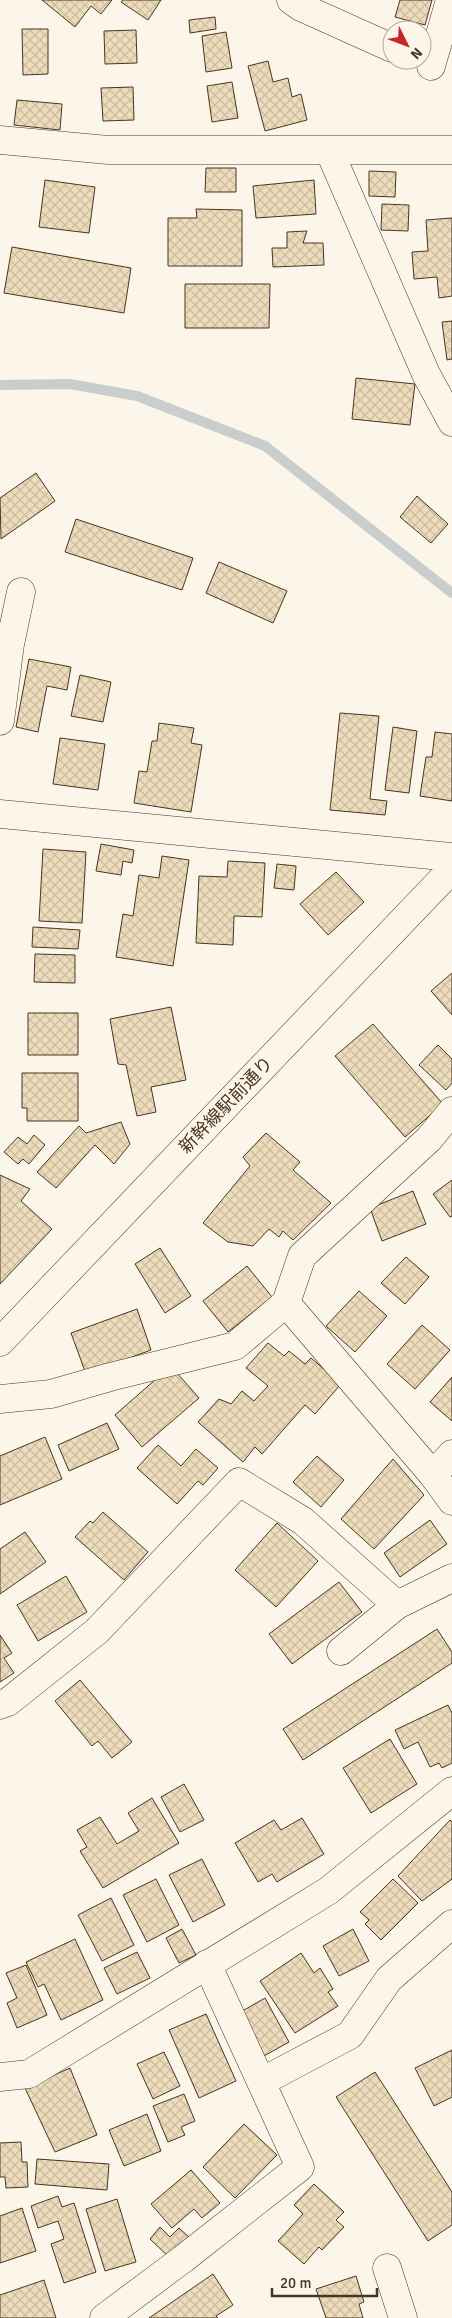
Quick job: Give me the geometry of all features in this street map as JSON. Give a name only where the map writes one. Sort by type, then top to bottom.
[{"type":"street","points":[[291,0],[301,7],[382,43]]},
{"type":"street","points":[[434,66],[450,0]]},
{"type":"street","points":[[0,140],[108,150],[452,150]]},
{"type":"street","points":[[328,150],[426,374],[452,422]]},
{"type":"street","points":[[0,721],[5,643],[21,592]]},
{"type":"street","points":[[0,814],[452,857]]},
{"type":"street","name":"新幹線駅前通り","points":[[0,1342],[452,869]]},
{"type":"street","points":[[0,1399],[51,1394],[235,1346],[286,1303],[302,1256],[429,1139],[452,1112]]},
{"type":"street","points":[[286,1303],[433,1475],[452,1501]]},
{"type":"street","points":[[433,1475],[452,1454]]},
{"type":"street","points":[[0,1704],[8,1702],[97,1632],[239,1482],[303,1521],[397,1605]]},
{"type":"street","points":[[341,1652],[397,1605],[452,1578]]},
{"type":"street","points":[[0,2077],[30,2074],[328,1891],[452,1791]]},
{"type":"street","points":[[261,2082],[350,2035],[389,1979],[452,1924]]},
{"type":"street","points":[[104,2318],[300,2167],[207,1964]]},
{"type":"street","points":[[387,2268],[403,2318]]},
{"type":"building","points":[[42,0],[112,0],[101,14],[91,6],[75,27]]},
{"type":"building","points":[[123,0],[161,0],[148,20],[121,2]]},
{"type":"building","points":[[400,0],[432,0],[426,20],[406,20],[395,17]]},
{"type":"building","points":[[215,17],[216,29],[190,33],[189,20]]},
{"type":"building","points":[[22,29],[48,29],[48,74],[23,75]]},
{"type":"building","points":[[136,30],[137,63],[105,64],[104,31]]},
{"type":"building","points":[[226,32],[232,68],[206,72],[202,36]]},
{"type":"building","points":[[268,61],[273,82],[288,78],[292,97],[301,94],[307,120],[265,131],[248,66]]},
{"type":"building","points":[[232,82],[238,118],[212,122],[207,86]]},
{"type":"building","points":[[133,87],[134,120],[103,121],[101,88]]},
{"type":"building","points":[[17,100],[62,104],[60,130],[14,125]]},
{"type":"building","points":[[206,168],[236,168],[236,192],[205,192]]},
{"type":"building","points":[[369,171],[396,172],[395,197],[369,196]]},
{"type":"building","points":[[45,180],[95,187],[89,233],[39,227]]},
{"type":"building","points":[[314,180],[316,214],[256,218],[253,186]]},
{"type":"building","points":[[382,204],[409,205],[408,231],[381,230]]},
{"type":"building","points":[[196,209],[242,210],[242,266],[168,266],[168,218],[197,218]]},
{"type":"building","points":[[452,218],[452,296],[439,298],[437,277],[414,279],[412,252],[428,251],[426,220]]},
{"type":"building","points":[[307,231],[303,243],[323,243],[324,265],[273,267],[272,248],[287,248],[287,232]]},
{"type":"building","points":[[12,247],[131,268],[124,313],[4,293]]},
{"type":"building","points":[[185,284],[270,284],[269,328],[185,328]]},
{"type":"building","points":[[452,321],[452,359],[447,360],[442,322]]},
{"type":"building","points":[[356,378],[415,384],[410,425],[352,419]]},
{"type":"building","points":[[36,473],[55,501],[1,539],[0,498]]},
{"type":"building","points":[[417,496],[448,524],[431,543],[400,517]]},
{"type":"building","points":[[76,519],[193,558],[182,590],[65,552]]},
{"type":"building","points":[[219,562],[287,591],[273,623],[206,593]]},
{"type":"building","points":[[29,659],[71,667],[67,690],[47,686],[38,732],[16,727]]},
{"type":"building","points":[[80,675],[111,682],[103,722],[71,716]]},
{"type":"building","points":[[340,713],[379,716],[370,799],[387,801],[385,815],[330,810]]},
{"type":"building","points":[[159,723],[194,728],[191,743],[202,745],[191,812],[134,803],[139,771],[147,772],[152,741],[157,741]]},
{"type":"building","points":[[393,727],[417,731],[409,793],[385,790]]},
{"type":"building","points":[[435,732],[452,734],[452,801],[420,796],[426,757],[432,757]]},
{"type":"building","points":[[60,738],[105,744],[98,790],[53,784]]},
{"type":"building","points":[[101,844],[134,850],[132,863],[123,861],[121,875],[96,871]]},
{"type":"building","points":[[43,849],[86,852],[82,923],[39,921]]},
{"type":"building","points":[[162,856],[189,860],[173,966],[116,957],[123,914],[133,916],[139,875],[159,878]]},
{"type":"building","points":[[228,861],[265,863],[262,917],[234,916],[233,945],[196,943],[199,876],[227,877]]},
{"type":"building","points":[[277,864],[296,866],[294,890],[274,888]]},
{"type":"building","points":[[336,872],[364,902],[328,935],[300,904]]},
{"type":"building","points":[[33,927],[80,930],[78,949],[32,947]]},
{"type":"building","points":[[35,954],[75,955],[75,983],[34,982]]},
{"type":"building","points":[[452,973],[452,1015],[431,991]]},
{"type":"building","points":[[171,1007],[186,1080],[151,1087],[156,1112],[137,1116],[126,1065],[118,1064],[110,1019]]},
{"type":"building","points":[[28,1013],[78,1013],[78,1055],[28,1055]]},
{"type":"building","points":[[373,1024],[443,1104],[405,1137],[335,1056]]},
{"type":"building","points":[[438,1045],[452,1059],[452,1083],[446,1090],[419,1065]]},
{"type":"building","points":[[22,1073],[78,1073],[78,1121],[27,1121],[27,1108],[22,1108]]},
{"type":"building","points":[[121,1122],[130,1144],[114,1164],[95,1145],[56,1188],[37,1172],[79,1126],[86,1133]]},
{"type":"building","points":[[266,1133],[300,1162],[293,1170],[331,1203],[293,1240],[283,1231],[279,1237],[269,1229],[253,1246],[228,1242],[203,1223],[250,1166],[243,1157]]},
{"type":"building","points":[[34,1135],[45,1145],[29,1164],[23,1159],[18,1164],[4,1152],[18,1137],[27,1144]]},
{"type":"building","points":[[0,1175],[30,1189],[21,1201],[52,1229],[0,1284]]},
{"type":"building","points":[[452,1180],[452,1216],[450,1217],[433,1194]]},
{"type":"building","points":[[413,1191],[426,1224],[382,1241],[370,1208]]},
{"type":"building","points":[[160,1248],[191,1296],[165,1313],[135,1264]]},
{"type":"building","points":[[406,1257],[429,1277],[405,1304],[381,1283]]},
{"type":"building","points":[[247,1266],[272,1297],[228,1332],[203,1301]]},
{"type":"building","points":[[359,1291],[387,1316],[355,1352],[326,1326]]},
{"type":"building","points":[[137,1309],[151,1350],[86,1374],[71,1333]]},
{"type":"building","points":[[422,1325],[450,1350],[415,1389],[387,1364]]},
{"type":"building","points":[[268,1343],[284,1356],[289,1351],[305,1364],[311,1358],[341,1384],[315,1414],[305,1405],[262,1454],[255,1447],[243,1462],[198,1422],[219,1399],[231,1404],[242,1391],[254,1401],[268,1386],[246,1368]]},
{"type":"building","points":[[177,1373],[199,1398],[142,1447],[115,1415],[156,1379]]},
{"type":"building","points":[[452,1377],[452,1421],[430,1402]]},
{"type":"building","points":[[107,1423],[119,1449],[69,1471],[58,1445]]},
{"type":"building","points":[[45,1437],[62,1479],[0,1505],[0,1456]]},
{"type":"building","points":[[158,1445],[181,1466],[196,1449],[218,1468],[203,1485],[198,1481],[177,1504],[137,1468]]},
{"type":"building","points":[[317,1456],[344,1480],[321,1507],[293,1482]]},
{"type":"building","points":[[393,1459],[424,1495],[374,1549],[341,1519]]},
{"type":"building","points":[[103,1512],[148,1552],[124,1580],[75,1537],[90,1521],[93,1523]]},
{"type":"building","points":[[430,1520],[447,1544],[400,1577],[384,1553]]},
{"type":"building","points":[[277,1523],[318,1561],[276,1607],[235,1570]]},
{"type":"building","points":[[25,1532],[46,1562],[0,1594],[0,1549]]},
{"type":"building","points":[[66,1576],[87,1612],[38,1641],[17,1605]]},
{"type":"building","points":[[339,1582],[362,1612],[292,1664],[269,1634]]},
{"type":"building","points":[[437,1629],[452,1652],[452,1663],[303,1760],[283,1729]]},
{"type":"building","points":[[0,1635],[12,1653],[4,1658],[14,1673],[0,1682]]},
{"type":"building","points":[[80,1680],[132,1742],[112,1758],[98,1741],[92,1746],[55,1701]]},
{"type":"building","points":[[448,1705],[452,1713],[452,1763],[442,1768],[439,1763],[430,1767],[418,1742],[404,1749],[395,1730]]},
{"type":"building","points":[[390,1739],[417,1784],[371,1813],[343,1768]]},
{"type":"building","points":[[184,1784],[204,1820],[180,1832],[161,1797]]},
{"type":"building","points":[[152,1798],[179,1843],[103,1888],[80,1851],[87,1847],[77,1830],[100,1817],[117,1844],[139,1831],[128,1813]]},
{"type":"building","points":[[302,1818],[324,1854],[277,1882],[272,1874],[258,1882],[235,1843],[274,1820],[281,1830]]},
{"type":"building","points":[[450,1820],[452,1822],[452,1879],[422,1901],[398,1876]]},
{"type":"building","points":[[202,1859],[225,1905],[193,1922],[169,1875]]},
{"type":"building","points":[[156,1879],[179,1925],[147,1942],[123,1895]]},
{"type":"building","points":[[393,1879],[418,1903],[381,1940],[365,1924],[369,1920],[360,1912]]},
{"type":"building","points":[[111,1898],[134,1945],[102,1961],[78,1915]]},
{"type":"building","points":[[182,1929],[196,1955],[179,1963],[166,1938]]},
{"type":"building","points":[[353,1929],[369,1961],[339,1976],[323,1946]]},
{"type":"building","points":[[75,1939],[103,2000],[61,2020],[44,1984],[38,1987],[26,1962]]},
{"type":"building","points":[[137,1952],[150,1978],[117,1994],[104,1968]]},
{"type":"building","points":[[301,1953],[314,1973],[320,1968],[333,1989],[328,1992],[338,2006],[295,2033],[260,1981]]},
{"type":"building","points":[[26,1965],[47,2015],[17,2028],[7,2003],[17,1998],[6,1973]]},
{"type":"building","points":[[265,1998],[289,2042],[264,2056],[239,2013]]},
{"type":"building","points":[[206,2014],[236,2081],[199,2098],[169,2030]]},
{"type":"building","points":[[452,2050],[452,2097],[434,2106],[415,2068]]},
{"type":"building","points":[[164,2052],[180,2086],[153,2099],[137,2064]]},
{"type":"building","points":[[70,2068],[97,2135],[55,2152],[25,2088]]},
{"type":"building","points":[[375,2072],[452,2192],[452,2225],[428,2241],[336,2097]]},
{"type":"building","points":[[184,2094],[195,2121],[181,2127],[185,2135],[168,2142],[153,2106]]},
{"type":"building","points":[[147,2114],[161,2151],[124,2166],[109,2130]]},
{"type":"building","points":[[244,2124],[277,2155],[235,2198],[203,2167]]},
{"type":"building","points":[[21,2142],[22,2162],[27,2162],[28,2187],[6,2188],[5,2177],[0,2177],[0,2143]]},
{"type":"building","points":[[37,2159],[109,2164],[107,2190],[35,2184]]},
{"type":"building","points":[[191,2170],[220,2203],[202,2218],[194,2209],[172,2228],[151,2204]]},
{"type":"building","points":[[314,2184],[344,2212],[336,2220],[344,2227],[322,2250],[319,2247],[304,2264],[278,2241],[303,2214],[294,2205]]},
{"type":"building","points":[[58,2196],[62,2207],[74,2203],[96,2272],[64,2283],[51,2244],[64,2239],[58,2221],[38,2228],[31,2206]]},
{"type":"building","points":[[117,2199],[136,2262],[105,2271],[86,2209]]},
{"type":"building","points":[[22,2208],[36,2251],[0,2263],[0,2216]]},
{"type":"building","points":[[160,2227],[170,2237],[179,2228],[190,2238],[171,2259],[150,2239]]},
{"type":"building","points":[[213,2274],[233,2305],[216,2316],[218,2318],[149,2318]]},
{"type":"building","points":[[356,2276],[364,2302],[359,2304],[363,2318],[326,2318],[316,2289]]},
{"type":"building","points":[[44,2280],[56,2318],[0,2318],[0,2295]]},
{"type":"waterway","points":[[0,385],[70,384],[137,396],[265,446],[452,593]]}]
